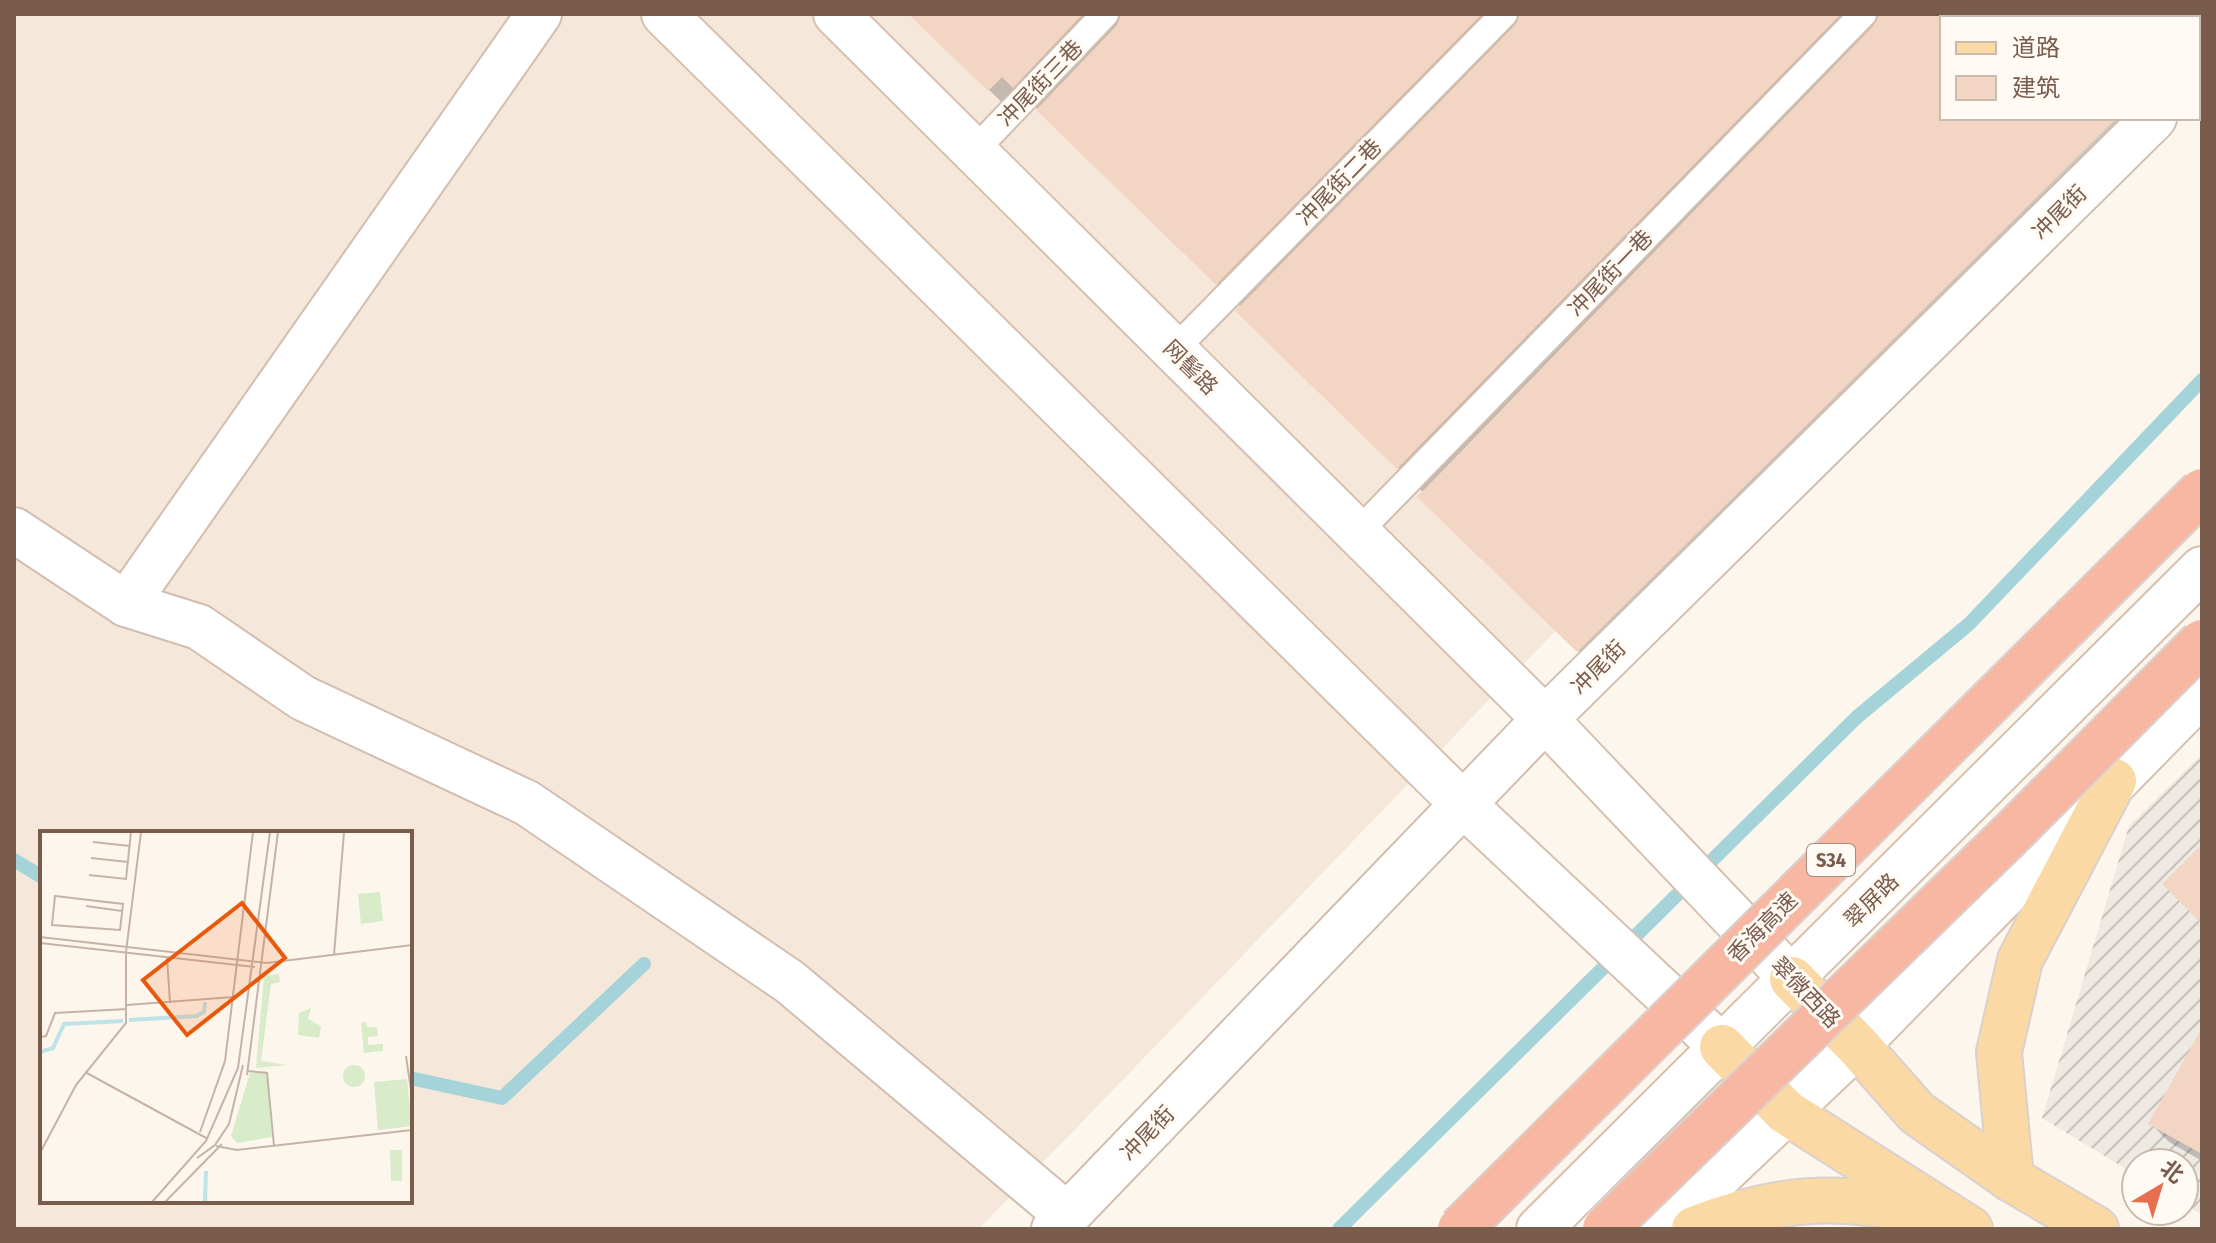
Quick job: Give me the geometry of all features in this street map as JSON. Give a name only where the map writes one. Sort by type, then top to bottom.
[{"type":"highway","name":"香海高速","points":[[1460,1229],[2202,491]]},
{"type":"highway","points":[[1605,1229],[2014,831],[2202,642]]},
{"type":"main road","points":[[126,604],[539,14]]},
{"type":"main road","points":[[664,14],[1463,804],[1722,1047],[1786,1112],[1968,1229]]},
{"type":"main road","name":"网髻路","points":[[836,14],[1545,719]]},
{"type":"main road","name":"冲尾街","points":[[1060,1222],[1545,719],[2152,120]]},
{"type":"main road","points":[[14,530],[126,604],[199,627],[303,698],[527,803],[790,982],[1060,1222]]},
{"type":"main road","name":"翠屏路","points":[[1539,1229],[2202,569]]},
{"type":"main road","points":[[1663,1229],[1857,1045],[2202,693]]},
{"type":"main road","name":"翠微西路","points":[[1545,719],[1857,1045],[1917,1113],[2011,1179],[2096,1229]]},
{"type":"main road","points":[[2011,1179],[1999,1052],[2020,960],[2114,781]]},
{"type":"main road","points":[[1694,1229],[1765,1206],[1802,1200],[1851,1200],[1894,1206],[1968,1229]]},
{"type":"lane","name":"冲尾街三巷","points":[[974,151],[1105,14]]},
{"type":"lane","name":"冲尾街二巷","points":[[1174,350],[1504,14]]},
{"type":"lane","name":"冲尾街一巷","points":[[1358,532],[1863,14]]},
{"type":"shaded area","points":[[14,14],[2150,14],[1940,16],[1940,120],[2048,120],[979,1229],[14,1229]]},
{"type":"shaded area","points":[[2202,754],[2202,1215],[2200,1147],[2120,1147],[2120,1165],[2042,1118],[2129,826]]},
{"type":"building","points":[[908,14],[1083,14],[1013,88],[1002,77],[988,91]]},
{"type":"building","points":[[1121,14],[1482,14],[1216,285],[1036,110],[1117,25]]},
{"type":"building","points":[[1520,14],[1841,14],[1397,469],[1235,311],[1515,25]]},
{"type":"building","points":[[1879,14],[1942,14],[1940,120],[2115,120],[1577,652],[1417,497],[1874,25]]},
{"type":"building","points":[[2202,844],[2202,924],[2162,884]]},
{"type":"building","points":[[2202,1028],[2202,1154],[2200,1147],[2189,1147],[2148,1124]]},
{"type":"waterway","points":[[1339,1229],[1857,717],[1969,624],[2202,380]]},
{"type":"waterway","points":[[14,860],[40,876]]},
{"type":"waterway","points":[[412,1078],[502,1098],[644,964]]}]
